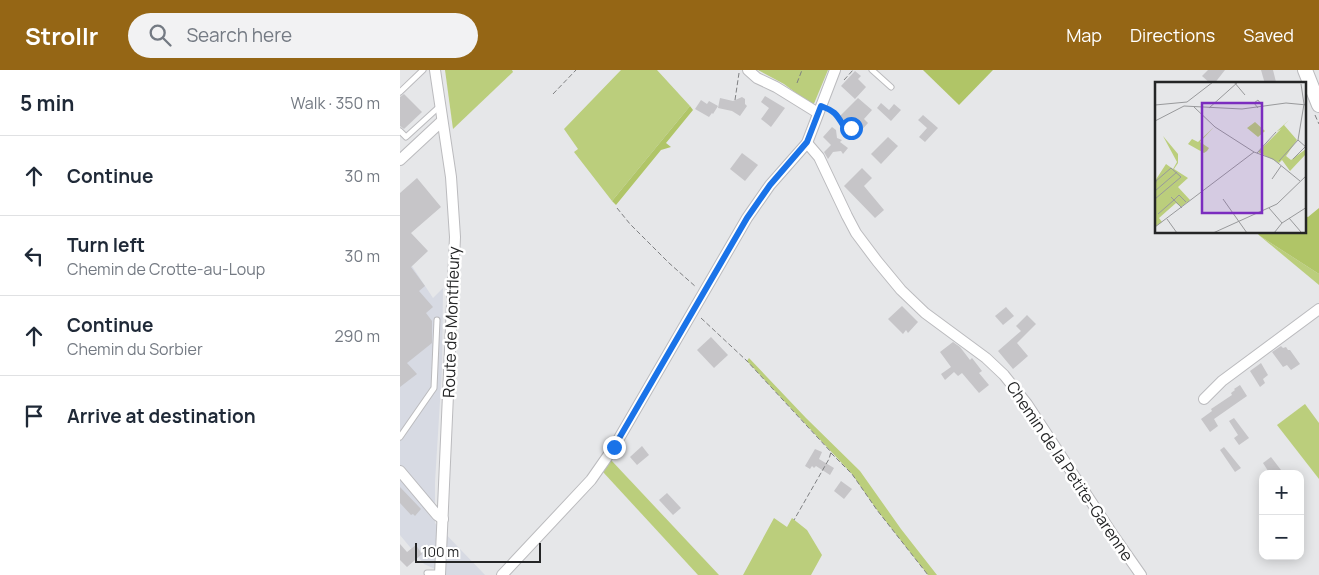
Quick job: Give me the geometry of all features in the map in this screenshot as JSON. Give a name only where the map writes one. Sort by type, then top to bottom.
[{"type":"main road","points":[[1305,70],[1315,87],[1319,105]]},
{"type":"street","name":"Route de Montfleury","points":[[435,70],[452,186],[455,237],[440,574]]},
{"type":"street","points":[[748,70],[757,78],[820,110]]},
{"type":"street","points":[[502,575],[578,495],[601,466],[694,312],[757,202],[783,168],[807,142],[836,70]]},
{"type":"street","points":[[400,160],[442,121]]},
{"type":"street","name":"Chemin de la Petite-Garenne","points":[[807,142],[819,157],[856,233],[877,261],[901,290],[926,313],[990,361],[1004,375],[1027,404],[1112,535],[1141,575]]},
{"type":"street","points":[[1204,399],[1222,381],[1319,309]]},
{"type":"street","points":[[400,471],[437,515],[443,519]]},
{"type":"lane","points":[[400,92],[423,70]]},
{"type":"lane","points":[[872,70],[891,87]]},
{"type":"lane","points":[[400,131],[406,137],[440,106]]},
{"type":"lane","points":[[400,437],[434,388],[437,320]]},
{"type":"lane","points":[[428,573],[440,574]]},
{"type":"path","points":[[553,94],[576,70]]},
{"type":"path","points":[[735,100],[740,70]]},
{"type":"path","points":[[796,83],[802,70]]},
{"type":"path","points":[[844,80],[853,70]]},
{"type":"path","points":[[820,110],[832,110],[840,117],[843,125],[851,128],[858,135]]},
{"type":"path","points":[[617,208],[681,276],[705,292]]},
{"type":"path","points":[[694,312],[747,361],[852,474],[877,510],[928,575]]},
{"type":"path","points":[[794,520],[829,459],[830,452]]},
{"type":"shaded area","points":[[400,248],[433,298],[443,288],[442,369],[435,482],[435,523],[485,575],[434,575],[435,569],[424,564],[400,535]]},
{"type":"green space","points":[[445,70],[512,70],[513,72],[453,129]]},
{"type":"green space","points":[[621,70],[657,70],[690,106],[612,201],[574,152],[578,149],[564,129]]},
{"type":"green space","points":[[758,70],[828,70],[813,106],[784,84]]},
{"type":"green space","points":[[923,70],[993,70],[959,105]]},
{"type":"green space","points":[[690,106],[693,110],[666,143],[671,147],[661,150],[616,205],[612,201]]},
{"type":"green space","points":[[1319,208],[1319,274],[1258,234],[1306,234],[1306,216],[1308,217]]},
{"type":"green space","points":[[1260,236],[1319,274],[1319,285]]},
{"type":"green space","points":[[749,358],[860,471],[901,529],[937,575],[928,575],[877,510],[852,474],[747,361]]},
{"type":"green space","points":[[1305,404],[1319,423],[1319,479],[1277,425]]},
{"type":"green space","points":[[611,460],[719,575],[698,575],[603,472]]},
{"type":"green space","points":[[774,518],[787,527],[792,518],[807,530],[822,555],[811,575],[743,575]]},
{"type":"building","points":[[1208,70],[1225,70],[1216,82],[1209,82],[1202,76]]},
{"type":"building","points":[[1261,70],[1273,70],[1276,82],[1264,82]]},
{"type":"building","points":[[855,71],[861,76],[858,79],[866,87],[855,99],[841,86]]},
{"type":"building","points":[[404,94],[422,112],[404,129],[400,126],[400,97]]},
{"type":"building","points":[[765,96],[785,108],[771,127],[761,119],[769,108],[761,102]]},
{"type":"building","points":[[742,97],[745,99],[747,106],[740,116],[732,111],[718,108],[720,98],[733,101]]},
{"type":"building","points":[[858,98],[872,110],[864,119],[868,123],[858,134],[840,116]]},
{"type":"building","points":[[701,100],[707,104],[709,101],[718,106],[709,117],[695,109]]},
{"type":"building","points":[[881,103],[889,110],[894,104],[901,110],[891,121],[877,108]]},
{"type":"building","points":[[923,115],[938,128],[925,142],[919,137],[927,128],[918,120]]},
{"type":"building","points":[[832,127],[836,130],[837,138],[842,140],[840,142],[848,148],[843,154],[841,151],[833,152],[828,159],[824,152],[831,145],[823,137]]},
{"type":"building","points":[[888,137],[898,146],[881,164],[871,154]]},
{"type":"building","points":[[742,153],[758,165],[745,181],[730,169]]},
{"type":"building","points":[[862,168],[872,178],[864,186],[884,210],[875,218],[844,186]]},
{"type":"building","points":[[417,178],[441,207],[411,233],[428,251],[411,267],[425,286],[419,291],[433,307],[426,313],[432,321],[432,343],[407,363],[417,374],[400,387],[400,193]]},
{"type":"building","points":[[902,306],[918,322],[908,333],[906,330],[903,334],[888,319]]},
{"type":"building","points":[[1006,307],[1014,316],[1003,325],[995,316]]},
{"type":"building","points":[[1027,315],[1036,324],[1017,343],[1028,356],[1013,369],[998,351],[1021,331],[1016,326]]},
{"type":"building","points":[[711,337],[728,355],[714,368],[697,350]]},
{"type":"building","points":[[953,342],[960,347],[970,360],[972,358],[982,371],[979,373],[989,385],[979,393],[962,373],[958,376],[954,372],[945,380],[941,374],[951,367],[940,352]]},
{"type":"building","points":[[1281,346],[1290,350],[1300,364],[1291,370],[1287,365],[1283,367],[1272,352]]},
{"type":"building","points":[[1261,363],[1268,375],[1263,379],[1265,383],[1260,387],[1250,371]]},
{"type":"building","points":[[1240,385],[1247,396],[1214,419],[1218,426],[1210,432],[1201,419],[1212,411],[1211,409],[1232,395],[1231,393],[1234,389]]},
{"type":"building","points":[[1234,418],[1249,438],[1239,445],[1234,438],[1238,435],[1229,421]]},
{"type":"building","points":[[642,446],[649,455],[637,465],[630,457]]},
{"type":"building","points":[[1224,447],[1241,468],[1235,472],[1220,450]]},
{"type":"building","points":[[815,449],[822,452],[819,459],[834,468],[830,475],[816,466],[814,468],[812,466],[810,469],[805,466]]},
{"type":"building","points":[[1271,457],[1281,470],[1267,470],[1263,463]]},
{"type":"building","points":[[841,481],[852,489],[844,499],[834,491]]},
{"type":"building","points":[[400,487],[421,509],[415,516],[411,515],[400,503]]},
{"type":"building","points":[[667,493],[681,508],[673,515],[659,500]]},
{"type":"building","points":[[400,544],[407,552],[416,545],[422,554],[407,567],[400,560]]},
{"type":"route","points":[[614,447],[757,202],[783,168],[804,148],[821,106],[832,110],[840,117],[843,125],[851,128]]}]
